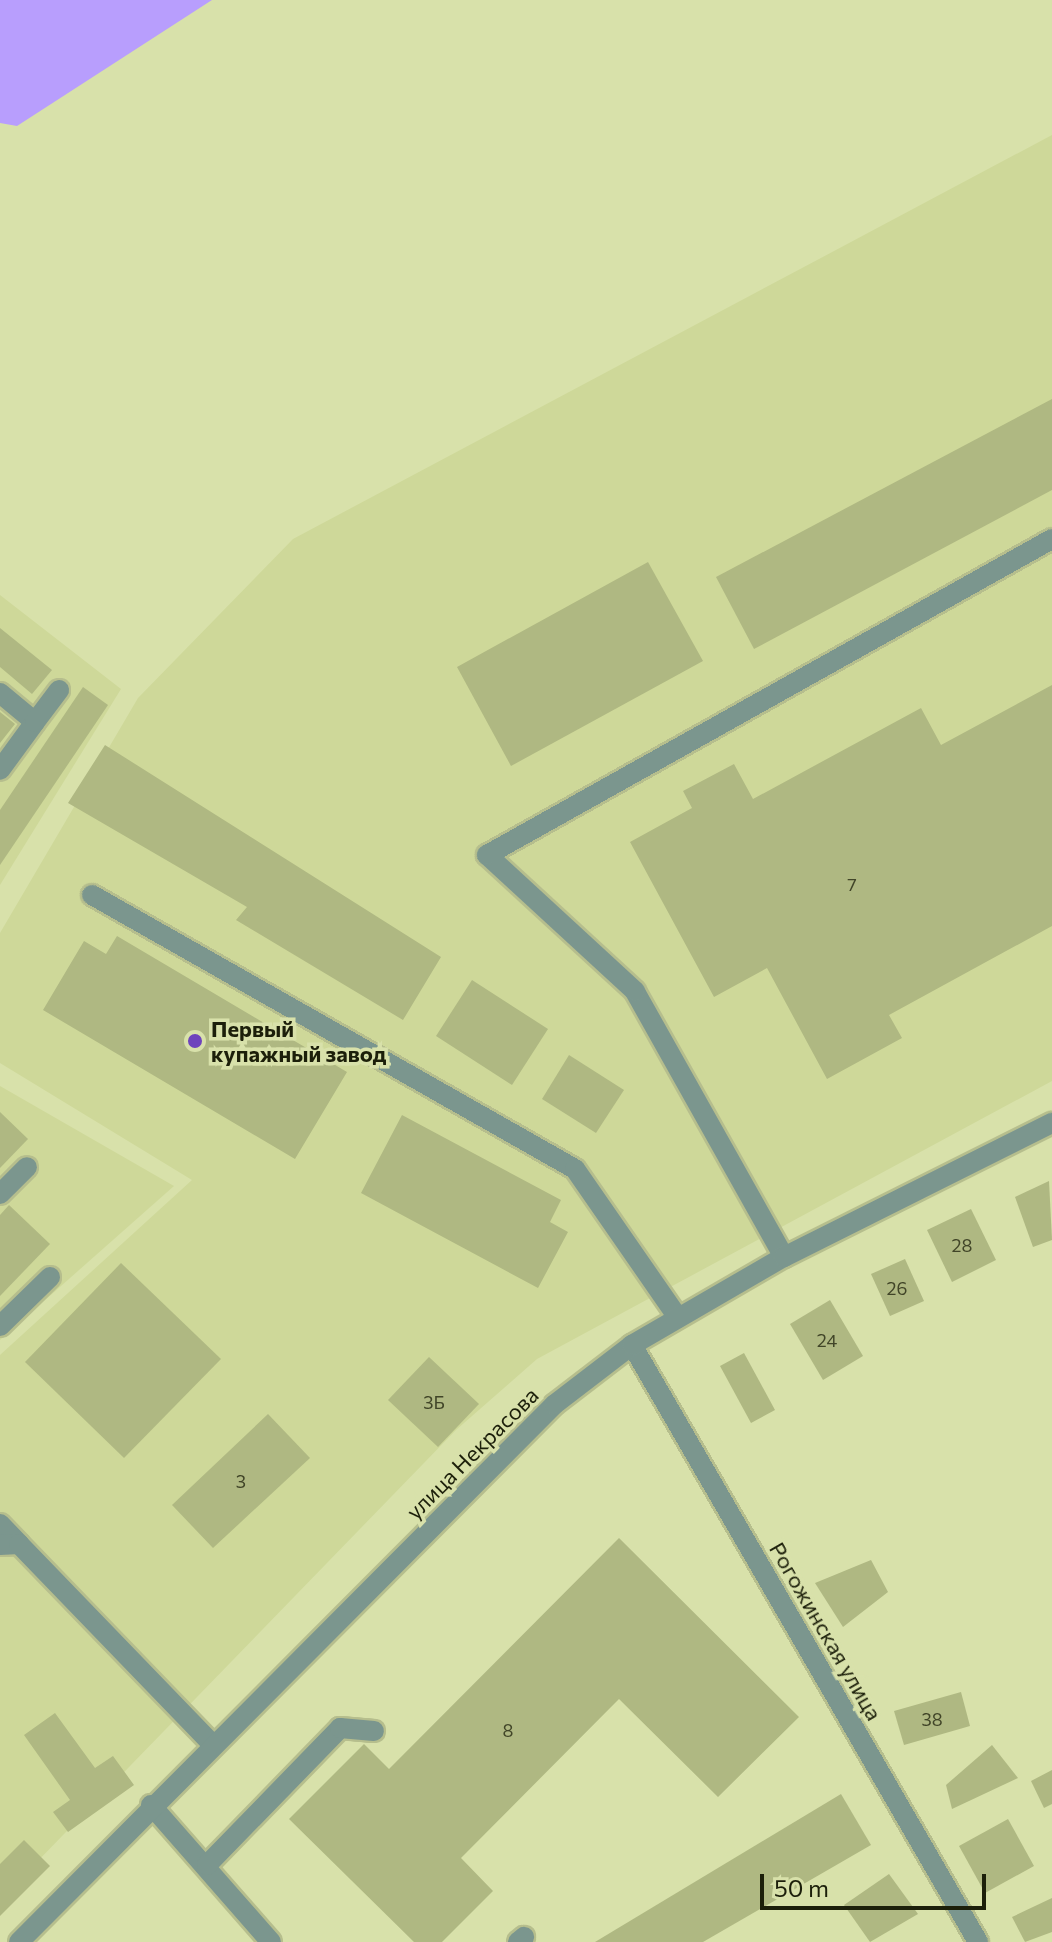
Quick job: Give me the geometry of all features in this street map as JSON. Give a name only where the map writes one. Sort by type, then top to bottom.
[{"type":"street","points":[[784,1257],[635,991],[487,855],[1052,539]]},
{"type":"street","points":[[0,770],[59,690]]},
{"type":"street","points":[[0,693],[35,722]]},
{"type":"street","points":[[92,895],[575,1169],[678,1318]]},
{"type":"street","name":"улица Некрасова","points":[[19,1942],[151,1805],[555,1404],[632,1345],[784,1257],[1052,1123]]},
{"type":"street","points":[[0,1194],[27,1167]]},
{"type":"street","points":[[0,1326],[50,1277]]},
{"type":"street","name":"Рогожинская улица","points":[[632,1345],[978,1942]]},
{"type":"street","points":[[0,1524],[10,1544],[212,1744]]},
{"type":"street","points":[[207,1865],[340,1728],[374,1731]]},
{"type":"street","points":[[151,1805],[207,1865],[271,1942]]},
{"type":"shaded area","points":[[0,0],[212,0],[17,126],[0,123]]},
{"type":"shaded area","points":[[1052,135],[1052,1081],[537,1359],[456,1430],[0,1900],[0,1355],[192,1180],[0,1063],[0,933],[138,698],[293,539]]},
{"type":"shaded area","points":[[0,595],[121,689],[0,885]]},
{"type":"shaded area","points":[[0,1086],[174,1186],[0,1340]]},
{"type":"building","points":[[1052,399],[1052,490],[754,649],[716,577]]},
{"type":"building","points":[[648,562],[703,661],[511,766],[457,667]]},
{"type":"building","points":[[0,628],[52,670],[32,694],[0,667]]},
{"type":"building","points":[[1052,685],[1052,926],[889,1015],[902,1038],[827,1079],[767,968],[714,997],[630,842],[692,808],[683,791],[734,764],[753,799],[921,708],[941,745]]},
{"type":"building","points":[[83,687],[108,705],[0,865],[0,810]]},
{"type":"building","points":[[0,712],[15,724],[0,743]]},
{"type":"building","points":[[105,745],[441,957],[403,1020],[236,920],[247,907],[68,803]]},
{"type":"building","name":"Первый купажный завод","points":[[117,936],[347,1072],[295,1159],[43,1010],[84,941],[106,954]]},
{"type":"building","points":[[472,980],[548,1029],[512,1085],[436,1036]]},
{"type":"building","points":[[569,1055],[624,1090],[596,1133],[542,1099]]},
{"type":"building","points":[[0,1112],[28,1139],[0,1168]]},
{"type":"building","points":[[402,1115],[561,1200],[550,1222],[568,1232],[538,1288],[361,1193]]},
{"type":"building","points":[[1049,1181],[1052,1240],[1033,1247],[1015,1197]]},
{"type":"building","points":[[9,1205],[50,1244],[0,1296],[0,1215]]},
{"type":"building","points":[[971,1209],[996,1260],[952,1282],[927,1230]]},
{"type":"building","points":[[905,1259],[924,1301],[890,1316],[871,1274]]},
{"type":"building","points":[[121,1263],[221,1359],[124,1458],[25,1362]]},
{"type":"building","points":[[830,1300],[863,1356],[823,1380],[790,1324]]},
{"type":"building","points":[[744,1353],[775,1410],[751,1423],[720,1366]]},
{"type":"building","points":[[429,1357],[479,1404],[438,1447],[388,1400]]},
{"type":"building","points":[[268,1414],[310,1458],[213,1548],[172,1505]]},
{"type":"building","points":[[619,1538],[799,1717],[718,1797],[619,1699],[461,1858],[493,1891],[442,1942],[414,1942],[289,1819],[364,1744],[389,1769]]},
{"type":"building","points":[[871,1560],[888,1592],[843,1627],[815,1583]]},
{"type":"building","points":[[961,1692],[970,1726],[904,1745],[894,1711]]},
{"type":"building","points":[[55,1713],[95,1768],[113,1756],[134,1785],[68,1832],[53,1812],[70,1800],[24,1735]]},
{"type":"building","points":[[992,1745],[1018,1778],[952,1809],[946,1785]]},
{"type":"building","points":[[1052,1770],[1052,1804],[1044,1808],[1031,1781]]},
{"type":"building","points":[[841,1794],[871,1845],[703,1942],[595,1942]]},
{"type":"building","points":[[1008,1819],[1034,1866],[985,1893],[959,1846]]},
{"type":"building","points":[[24,1840],[50,1866],[0,1916],[0,1864]]},
{"type":"building","points":[[889,1874],[918,1914],[870,1942],[844,1905]]},
{"type":"building","points":[[1052,1898],[1052,1932],[1025,1942],[1012,1917]]},
{"type":"place","name":"Первый купажный завод","points":[[195,1041]]}]
